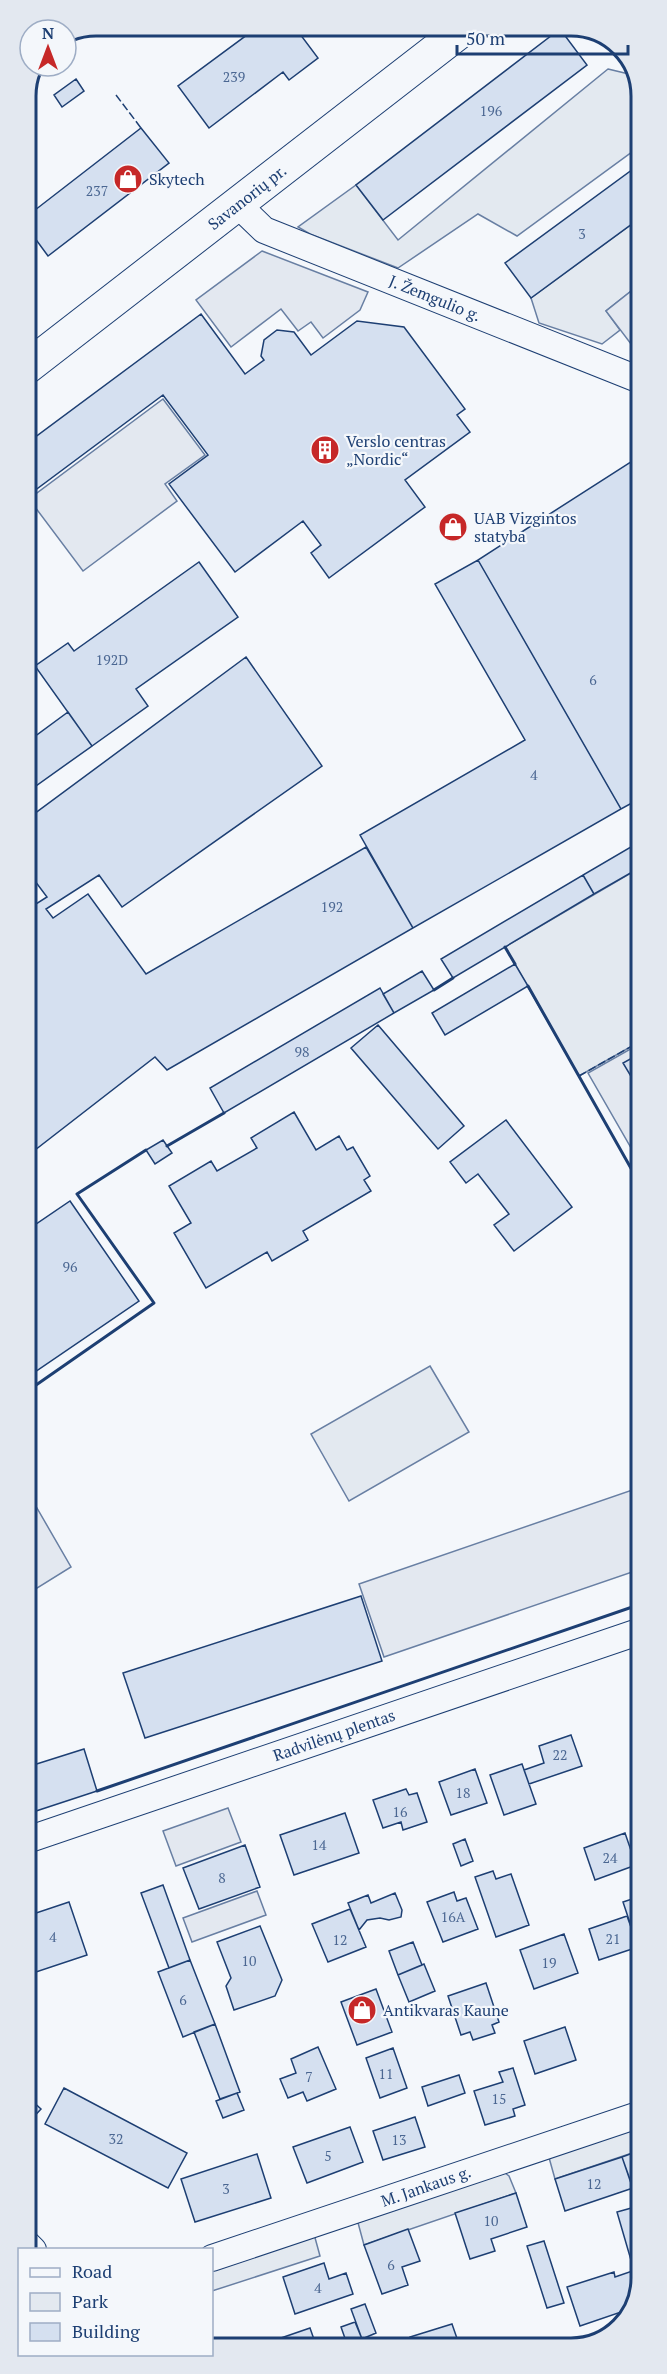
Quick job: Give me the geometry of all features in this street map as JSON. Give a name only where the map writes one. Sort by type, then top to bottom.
[{"type":"main road","name":"Savanorių pr.","points":[[36,360],[454,36]]},
{"type":"street","name":"J. Žemgulio g.","points":[[237,204],[264,230],[631,376]]},
{"type":"street","name":"Radvilėnų plentas","points":[[36,1837],[631,1634]]},
{"type":"street","name":"M. Jankaus g.","points":[[213,2258],[631,2117]]},
{"type":"green space","points":[[608,69],[626,73],[631,96],[631,153],[517,236],[478,214],[398,268],[310,234],[298,227],[356,185],[398,240]]},
{"type":"green space","points":[[631,225],[631,291],[606,311],[620,330],[602,344],[539,323],[531,298]]},
{"type":"green space","points":[[631,873],[631,1047],[579,1076],[505,947]]},
{"type":"green space","points":[[430,1366],[469,1432],[349,1501],[311,1434]]},
{"type":"green space","points":[[631,2125],[631,2153],[555,2179],[548,2154]]},
{"type":"green space","points":[[505,2173],[509,2176],[516,2193],[364,2245],[357,2219]]},
{"type":"green space","points":[[314,2234],[320,2256],[213,2291],[213,2269]]},
{"type":"shaded area","points":[[262,251],[368,292],[360,310],[323,338],[311,322],[298,331],[281,309],[231,347],[196,300]]},
{"type":"shaded area","points":[[631,291],[631,344],[606,311]]},
{"type":"shaded area","points":[[163,399],[205,455],[165,484],[177,501],[83,571],[36,508],[36,494]]},
{"type":"shaded area","points":[[631,1049],[631,1148],[588,1073]]},
{"type":"shaded area","points":[[631,1490],[631,1572],[384,1657],[359,1584]]},
{"type":"shaded area","points":[[36,1506],[71,1567],[36,1589]]},
{"type":"shaded area","points":[[228,1808],[241,1842],[176,1866],[163,1831]]},
{"type":"shaded area","points":[[257,1891],[266,1915],[192,1942],[183,1918]]},
{"type":"building","points":[[246,36],[302,36],[318,58],[289,80],[283,72],[209,128],[178,86]]},
{"type":"building","points":[[551,36],[565,36],[587,65],[383,220],[356,185]]},
{"type":"building","points":[[76,79],[84,91],[62,107],[54,95]]},
{"type":"building","points":[[141,128],[169,163],[48,256],[36,240],[36,209]]},
{"type":"building","points":[[631,171],[631,225],[531,298],[505,263]]},
{"type":"building","name":"Verslo centras „Nordic“","points":[[201,314],[245,374],[264,360],[261,356],[264,340],[277,330],[294,332],[311,355],[357,321],[404,327],[465,409],[457,415],[470,432],[405,480],[425,507],[329,578],[311,553],[321,545],[303,521],[235,572],[169,484],[208,455],[163,395],[36,490],[36,437]]},
{"type":"building","points":[[631,462],[631,804],[621,809],[478,560]]},
{"type":"building","points":[[478,560],[621,809],[413,928],[360,835],[525,740],[435,584]]},
{"type":"building","points":[[199,562],[238,617],[136,689],[148,706],[92,746],[36,667],[68,643],[74,651]]},
{"type":"building","points":[[246,657],[322,766],[122,907],[99,875],[46,909],[53,918],[88,894],[146,974],[366,847],[413,928],[167,1070],[155,1057],[36,1149],[36,904],[47,897],[36,882],[36,813]]},
{"type":"building","points":[[68,712],[92,746],[36,786],[36,736]]},
{"type":"building","points":[[631,847],[631,873],[594,894],[583,875]]},
{"type":"building","points":[[583,875],[594,894],[453,978],[441,959]]},
{"type":"building","points":[[515,964],[528,986],[445,1035],[432,1013]]},
{"type":"building","points":[[422,971],[434,990],[394,1013],[383,994]]},
{"type":"building","points":[[380,988],[394,1013],[224,1113],[210,1088]]},
{"type":"building","points":[[378,1025],[464,1126],[438,1149],[351,1048]]},
{"type":"building","points":[[631,1059],[631,1076],[623,1063]]},
{"type":"building","points":[[294,1112],[316,1150],[339,1136],[347,1150],[353,1147],[370,1176],[364,1180],[371,1191],[303,1231],[308,1240],[272,1261],[267,1252],[206,1288],[174,1233],[191,1223],[169,1186],[211,1161],[217,1171],[257,1148],[251,1138]]},
{"type":"building","points":[[506,1120],[572,1207],[514,1251],[494,1225],[509,1214],[478,1174],[466,1183],[450,1162]]},
{"type":"building","points":[[163,1140],[172,1153],[155,1164],[146,1150]]},
{"type":"building","points":[[70,1201],[139,1301],[36,1371],[36,1224]]},
{"type":"building","points":[[361,1596],[382,1661],[145,1738],[123,1673]]},
{"type":"building","points":[[571,1735],[582,1766],[529,1784],[524,1770],[544,1763],[539,1746]]},
{"type":"building","points":[[84,1749],[97,1791],[36,1811],[36,1764]]},
{"type":"building","points":[[522,1764],[536,1804],[504,1815],[490,1775]]},
{"type":"building","points":[[475,1769],[487,1803],[451,1815],[439,1782]]},
{"type":"building","points":[[406,1789],[409,1795],[417,1793],[427,1822],[403,1830],[401,1822],[383,1828],[373,1800]]},
{"type":"building","points":[[345,1813],[359,1853],[294,1875],[280,1835]]},
{"type":"building","points":[[625,1833],[631,1850],[631,1867],[595,1880],[584,1848]]},
{"type":"building","points":[[465,1839],[473,1861],[461,1866],[453,1844]]},
{"type":"building","points":[[245,1845],[260,1887],[199,1909],[183,1868]]},
{"type":"building","points":[[493,1871],[496,1879],[511,1874],[529,1925],[496,1937],[475,1877]]},
{"type":"building","points":[[163,1885],[190,1960],[169,1968],[141,1893]]},
{"type":"building","points":[[454,1892],[457,1901],[466,1898],[478,1929],[443,1942],[427,1902]]},
{"type":"building","points":[[395,1893],[402,1910],[401,1917],[389,1920],[380,1918],[367,1920],[359,1930],[348,1903],[368,1895],[371,1903]]},
{"type":"building","points":[[631,1899],[630,1923],[623,1902]]},
{"type":"building","points":[[69,1902],[87,1955],[36,1972],[36,1913]]},
{"type":"building","points":[[350,1909],[366,1947],[328,1962],[312,1924]]},
{"type":"building","points":[[627,1916],[631,1927],[631,1949],[599,1960],[589,1929]]},
{"type":"building","points":[[260,1926],[282,1980],[275,1996],[234,2010],[226,1986],[231,1978],[217,1942]]},
{"type":"building","points":[[564,1934],[578,1973],[534,1989],[520,1950]]},
{"type":"building","points":[[413,1942],[422,1965],[398,1975],[389,1951]]},
{"type":"building","points":[[190,1960],[215,2024],[183,2037],[158,1972]]},
{"type":"building","points":[[424,1964],[435,1991],[409,2002],[398,1975]]},
{"type":"building","points":[[486,1983],[499,2022],[492,2025],[495,2033],[473,2040],[470,2032],[461,2035],[448,1996]]},
{"type":"building","points":[[376,1989],[392,2032],[357,2045],[341,2002]]},
{"type":"building","points":[[215,2024],[240,2092],[220,2099],[194,2032]]},
{"type":"building","points":[[565,2027],[576,2060],[535,2074],[524,2041]]},
{"type":"building","points":[[318,2047],[336,2089],[307,2101],[303,2092],[288,2098],[280,2079],[296,2073],[291,2059]]},
{"type":"building","points":[[393,2048],[407,2088],[380,2098],[366,2058]]},
{"type":"building","points":[[513,2068],[525,2105],[513,2109],[515,2116],[485,2125],[474,2091],[503,2082],[499,2072]]},
{"type":"building","points":[[459,2075],[465,2093],[428,2106],[422,2087]]},
{"type":"building","points":[[64,2088],[187,2153],[168,2188],[45,2124]]},
{"type":"building","points":[[237,2093],[244,2110],[223,2118],[216,2101]]},
{"type":"building","points":[[36,2104],[41,2109],[36,2114]]},
{"type":"building","points":[[415,2117],[425,2147],[383,2160],[373,2131]]},
{"type":"building","points":[[350,2127],[363,2162],[307,2183],[293,2147]]},
{"type":"building","points":[[257,2154],[271,2198],[195,2222],[181,2179]]},
{"type":"building","points":[[631,2154],[631,2183],[622,2157]]},
{"type":"building","points":[[622,2157],[631,2189],[565,2211],[555,2179]]},
{"type":"building","points":[[516,2193],[527,2227],[491,2239],[495,2251],[470,2259],[455,2213]]},
{"type":"building","points":[[631,2208],[631,2260],[617,2212]]},
{"type":"building","points":[[408,2229],[420,2261],[402,2267],[408,2285],[382,2294],[364,2245]]},
{"type":"building","points":[[544,2241],[564,2303],[547,2308],[527,2246]]},
{"type":"building","points":[[324,2263],[329,2279],[346,2273],[353,2294],[295,2314],[283,2277]]},
{"type":"building","points":[[631,2271],[630,2290],[620,2312],[580,2326],[567,2287],[614,2272],[615,2277]]},
{"type":"building","points":[[365,2304],[376,2333],[362,2338],[351,2309]]},
{"type":"building","points":[[355,2322],[362,2338],[345,2338],[341,2327]]},
{"type":"building","points":[[452,2324],[457,2338],[410,2338]]},
{"type":"building","points":[[310,2328],[314,2338],[281,2338]]},
{"type":"fence","points":[[116,95],[141,128]]},
{"type":"fence","points":[[579,1076],[631,1047]]},
{"type":"wall","points":[[505,947],[515,964]]},
{"type":"wall","points":[[434,990],[453,978]]},
{"type":"wall","points":[[528,986],[631,1168]]},
{"type":"wall","points":[[167,1146],[224,1113]]},
{"type":"wall","points":[[36,1385],[154,1303],[77,1194],[146,1150]]},
{"type":"wall","points":[[97,1791],[631,1607]]},
{"type":"place","name":"Skytech","points":[[128,179]]},
{"type":"place","name":"Verslo centras „Nordic“","points":[[325,450]]},
{"type":"place","name":"UAB Vizgintos statyba","points":[[453,527]]},
{"type":"place","name":"Antikvaras Kaune","points":[[362,2010]]}]
